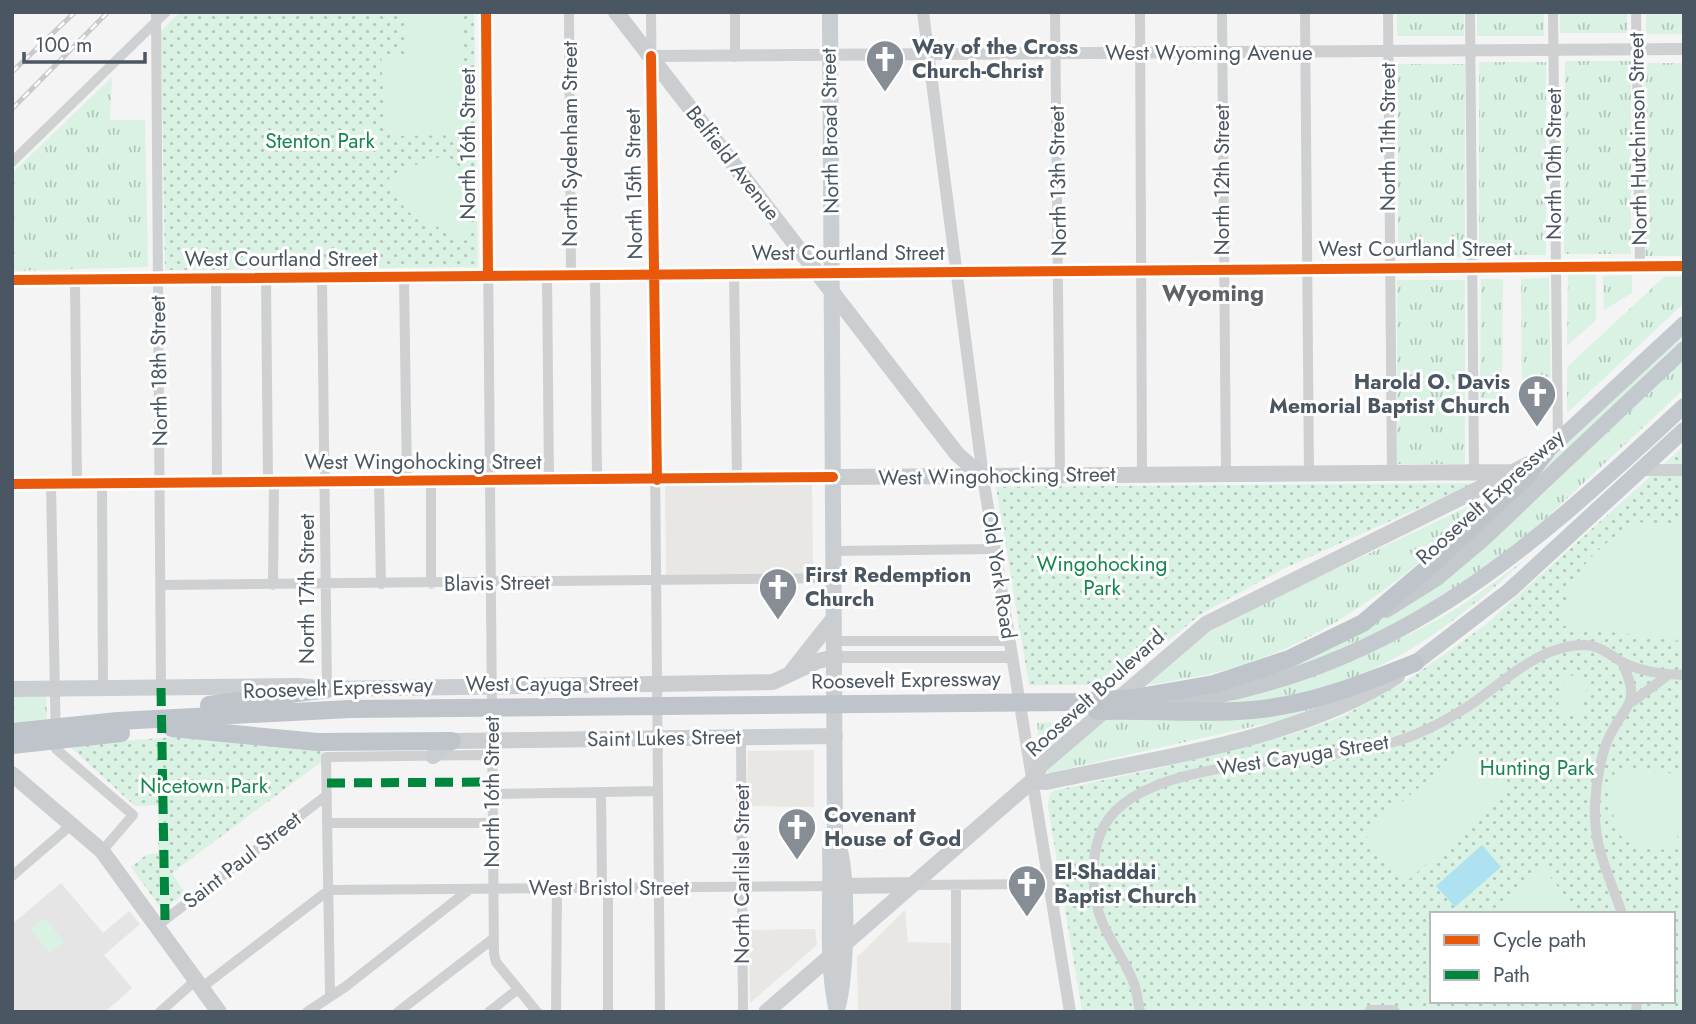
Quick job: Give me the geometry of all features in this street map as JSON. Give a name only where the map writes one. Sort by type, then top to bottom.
[{"type":"highway","name":"Roosevelt Boulevard","points":[[1552,447],[1684,324]]},
{"type":"highway","name":"Roosevelt Expressway","points":[[12,745],[172,718],[350,709],[1074,702],[1134,698],[1189,690],[1240,677],[1289,659],[1363,623],[1413,594],[1460,559],[1684,349]]},
{"type":"highway","name":"Roosevelt Expressway","points":[[172,718],[1098,716],[1193,700],[1250,688],[1307,671],[1371,645],[1432,612],[1482,580],[1608,477],[1684,406]]},
{"type":"highway","name":"Roosevelt Boulevard","points":[[1415,663],[1488,609],[1684,430]]},
{"type":"highway","points":[[1363,623],[1527,476],[1552,447]]},
{"type":"highway","points":[[1552,551],[1608,477]]},
{"type":"highway","points":[[1098,716],[1270,708],[1333,694],[1415,663]]},
{"type":"highway","points":[[12,732],[172,718],[327,689]]},
{"type":"highway","points":[[172,718],[317,742],[452,741]]},
{"type":"main road","name":"Belfield Avenue","points":[[616,12],[825,273],[832,291],[957,454],[983,477]]},
{"type":"main road","name":"North Broad Street","points":[[825,273],[830,12]]},
{"type":"main road","points":[[832,291],[834,618],[835,640],[843,657],[834,686],[835,837],[842,849],[830,957],[831,995],[837,1011]]},
{"type":"main road","name":"Roosevelt Boulevard","points":[[1415,663],[1355,699],[1284,728],[1046,782],[1032,781],[1041,765],[1129,688],[1184,641],[1226,613],[1519,471],[1552,447]]},
{"type":"main road","name":"West Wingohocking Street","points":[[833,477],[1519,471]]},
{"type":"main road","points":[[781,680],[794,669],[834,618]]},
{"type":"main road","name":"West Cayuga Street","points":[[12,689],[299,686],[327,689],[657,687],[781,680],[818,661],[843,657]]},
{"type":"main road","name":"Saint Lukes Street","points":[[452,741],[493,733],[657,732],[741,737],[835,732]]},
{"type":"main road","points":[[433,756],[452,741]]},
{"type":"main road","points":[[12,774],[102,851],[219,1012]]},
{"type":"main road","points":[[766,1012],[1032,781]]},
{"type":"main road","name":"West Bristol Street","points":[[837,886],[912,885]]},
{"type":"main road","points":[[837,886],[844,944],[843,994],[837,1011]]},
{"type":"main road","points":[[1371,1012],[1393,1012]]},
{"type":"street","points":[[12,162],[156,17],[166,12]]},
{"type":"street","name":"North 16th Street","points":[[486,12],[494,958],[537,1012]]},
{"type":"street","name":"North Sydenham Street","points":[[569,12],[571,275]]},
{"type":"street","name":"North 15th Street","points":[[651,12],[660,1012]]},
{"type":"street","points":[[735,12],[736,57]]},
{"type":"street","name":"Old York Road","points":[[923,12],[983,477],[1070,1012]]},
{"type":"street","name":"North 13th Street","points":[[1055,12],[1059,475]]},
{"type":"street","points":[[1140,12],[1142,474]]},
{"type":"street","name":"North 12th Street","points":[[1222,12],[1226,474]]},
{"type":"street","points":[[1305,12],[1309,474]]},
{"type":"street","name":"North 11th Street","points":[[1388,12],[1392,472]]},
{"type":"street","points":[[1470,12],[1474,472]]},
{"type":"street","name":"North 10th Street","points":[[1552,447],[1555,267],[1553,12]]},
{"type":"street","name":"North Hutchinson Street","points":[[1636,12],[1640,266]]},
{"type":"street","name":"North 18th Street","points":[[156,17],[161,688]]},
{"type":"street","name":"West Wyoming Avenue","points":[[650,56],[1684,49]]},
{"type":"street","name":"West Courtland Street","points":[[12,280],[1684,266]]},
{"type":"street","points":[[734,273],[737,479]]},
{"type":"street","points":[[596,274],[597,480]]},
{"type":"street","points":[[547,275],[548,480]]},
{"type":"street","points":[[216,278],[217,483]]},
{"type":"street","points":[[404,278],[407,481]]},
{"type":"street","points":[[266,279],[273,585]]},
{"type":"street","name":"North 17th Street","points":[[323,279],[327,689]]},
{"type":"street","points":[[75,281],[77,484]]},
{"type":"street","points":[[1640,470],[1684,470]]},
{"type":"street","name":"West Wingohocking Street","points":[[12,484],[833,477]]},
{"type":"street","points":[[431,481],[431,583]]},
{"type":"street","points":[[379,482],[381,584]]},
{"type":"street","points":[[51,484],[56,748],[133,816],[102,851]]},
{"type":"street","points":[[102,484],[103,688]]},
{"type":"street","points":[[834,551],[995,549]]},
{"type":"street","name":"Blavis Street","points":[[160,585],[834,578]]},
{"type":"street","points":[[835,640],[1009,641]]},
{"type":"street","points":[[843,657],[878,641]]},
{"type":"street","name":"West Cayuga Street","points":[[1140,1012],[1134,984],[1102,923],[1094,888],[1094,866],[1103,827],[1116,810],[1148,790],[1203,770],[1333,755],[1409,737],[1465,708],[1504,678],[1539,657],[1565,648],[1585,645],[1612,653],[1622,662],[1668,675],[1684,675]]},
{"type":"street","points":[[843,657],[1012,657]]},
{"type":"street","points":[[1622,662],[1632,690],[1632,702]]},
{"type":"street","points":[[1621,912],[1597,850],[1595,801],[1609,737],[1632,702],[1668,675]]},
{"type":"street","name":"North Carlisle Street","points":[[741,737],[743,1012]]},
{"type":"street","points":[[330,995],[326,757],[481,755],[493,762]]},
{"type":"street","points":[[492,794],[658,791]]},
{"type":"street","points":[[601,792],[608,1012]]},
{"type":"street","name":"Saint Paul Street","points":[[157,926],[327,795]]},
{"type":"street","name":"Saint Paul Street","points":[[327,823],[492,823]]},
{"type":"street","points":[[12,876],[71,826]]},
{"type":"street","name":"West Bristol Street","points":[[912,885],[1049,884]]},
{"type":"street","points":[[956,885],[957,1012]]},
{"type":"street","name":"West Bristol Street","points":[[329,890],[837,886]]},
{"type":"street","points":[[306,1012],[345,987],[470,889]]},
{"type":"street","points":[[556,1012],[557,889]]},
{"type":"street","points":[[160,1012],[329,890]]},
{"type":"street","points":[[398,1012],[494,938]]},
{"type":"street","points":[[489,1012],[518,989]]},
{"type":"shaded area","points":[[812,482],[813,573],[666,575],[665,483]]},
{"type":"shaded area","points":[[814,750],[814,807],[747,806],[748,751]]},
{"type":"shaded area","points":[[61,883],[103,933],[129,911],[140,924],[104,955],[132,988],[105,1012],[12,1012],[12,924]]},
{"type":"shaded area","points":[[905,910],[908,942],[950,943],[951,1012],[858,1012],[857,957]]},
{"type":"shaded area","points":[[815,929],[817,945],[750,1003],[749,930]]},
{"type":"green space","name":"Stenton Park","points":[[180,12],[474,12],[478,267],[165,270],[161,31]]},
{"type":"green space","points":[[406,12],[461,12],[461,130],[458,135],[398,136],[385,125],[381,54],[406,55]]},
{"type":"green space","points":[[1397,12],[1464,12],[1464,36],[1397,36]]},
{"type":"green space","points":[[1477,12],[1544,12],[1544,36],[1477,36]]},
{"type":"green space","points":[[1560,12],[1627,12],[1627,33],[1560,33]]},
{"type":"green space","points":[[1646,12],[1684,12],[1684,34],[1646,34]]},
{"type":"green space","points":[[1565,61],[1631,61],[1631,254],[1564,254]]},
{"type":"green space","points":[[1479,62],[1546,62],[1546,255],[1479,255]]},
{"type":"green space","points":[[1644,63],[1684,63],[1684,256],[1644,256]]},
{"type":"green space","points":[[1398,64],[1465,64],[1465,257],[1398,257]]},
{"type":"green space","points":[[112,77],[110,120],[145,120],[148,267],[12,271],[12,173]]},
{"type":"green space","points":[[447,156],[456,164],[466,183],[466,241],[406,211],[388,179],[426,160]]},
{"type":"green space","points":[[1568,275],[1596,275],[1596,320],[1567,346]]},
{"type":"green space","points":[[1632,275],[1632,293],[1604,310],[1603,276]]},
{"type":"green space","points":[[1684,276],[1684,303],[1567,413],[1567,367],[1664,277]]},
{"type":"green space","points":[[1549,278],[1551,399],[1522,400],[1521,279]]},
{"type":"green space","points":[[1481,279],[1503,279],[1502,399],[1480,398]]},
{"type":"green space","points":[[1397,280],[1465,280],[1465,464],[1397,464]]},
{"type":"green space","points":[[1684,332],[1684,337],[1453,559],[1396,598]]},
{"type":"green space","points":[[1684,358],[1684,389],[1542,522],[1478,576],[1404,620],[1330,656],[1260,679],[1392,614],[1440,584],[1540,497]]},
{"type":"green space","name":"Hunting Park","points":[[1684,446],[1684,1012],[1082,1012],[1048,807],[1049,796],[1053,791],[1164,767],[1293,734],[1341,717],[1408,680],[1484,626]]},
{"type":"green space","name":"Wingohocking Park","points":[[1475,483],[1285,568],[1201,614],[1115,685],[1029,685],[996,487]]},
{"type":"green space","points":[[1467,507],[1471,508],[1470,517],[1440,545],[1375,596],[1305,639],[1268,656],[1229,669],[1189,678],[1141,684],[1210,632],[1260,605]]},
{"type":"green space","points":[[1634,522],[1684,524],[1677,641],[1558,625],[1570,590],[1585,565],[1605,544]]},
{"type":"green space","points":[[1526,559],[1454,620],[1382,665],[1343,682],[1302,694],[1257,703],[1208,706],[1300,679],[1390,643],[1457,608]]},
{"type":"green space","points":[[1565,674],[1589,679],[1581,717],[1557,712]]},
{"type":"green space","points":[[12,695],[46,696],[47,719],[12,723]]},
{"type":"green space","points":[[1338,699],[1286,719],[1048,773],[1048,766],[1104,718]]},
{"type":"green space","points":[[1079,720],[1041,754],[1037,723]]},
{"type":"green space","name":"Nicetown Park","points":[[188,736],[323,748],[321,762],[172,873],[185,893],[162,910],[131,867],[146,855],[158,853],[159,805],[135,806],[68,745]]},
{"type":"green space","points":[[1469,744],[1510,791],[1406,882],[1365,834]]},
{"type":"green space","points":[[1615,770],[1683,774],[1676,850],[1638,849],[1617,833],[1610,798]]},
{"type":"green space","points":[[1544,869],[1577,912],[1490,912]]},
{"type":"green space","points":[[45,918],[64,942],[50,953],[30,929]]},
{"type":"water","points":[[1482,845],[1501,867],[1455,907],[1436,886]]},
{"type":"railway","points":[[12,72],[75,12]]},
{"type":"railway","points":[[12,109],[108,12]]},
{"type":"marked path","points":[[161,688],[165,920]]},
{"type":"marked path","points":[[327,783],[493,782]]},
{"type":"cycle path","points":[[486,12],[488,275]]},
{"type":"cycle path","points":[[651,56],[657,480]]},
{"type":"cycle path","points":[[12,280],[1684,266]]},
{"type":"cycle path","points":[[12,484],[833,477]]},
{"type":"place","name":"Way of the Cross Church-Christ","points":[[885,93]]},
{"type":"place","name":"Harold O. Davis Memorial Baptist Church","points":[[1537,428]]},
{"type":"place","name":"First Redemption Church","points":[[778,621]]},
{"type":"place","name":"Covenant House of God","points":[[797,861]]},
{"type":"place","name":"El-Shaddai Baptist Church","points":[[1027,918]]},
{"type":"district","name":"Wyoming","points":[[1213,293]]}]
